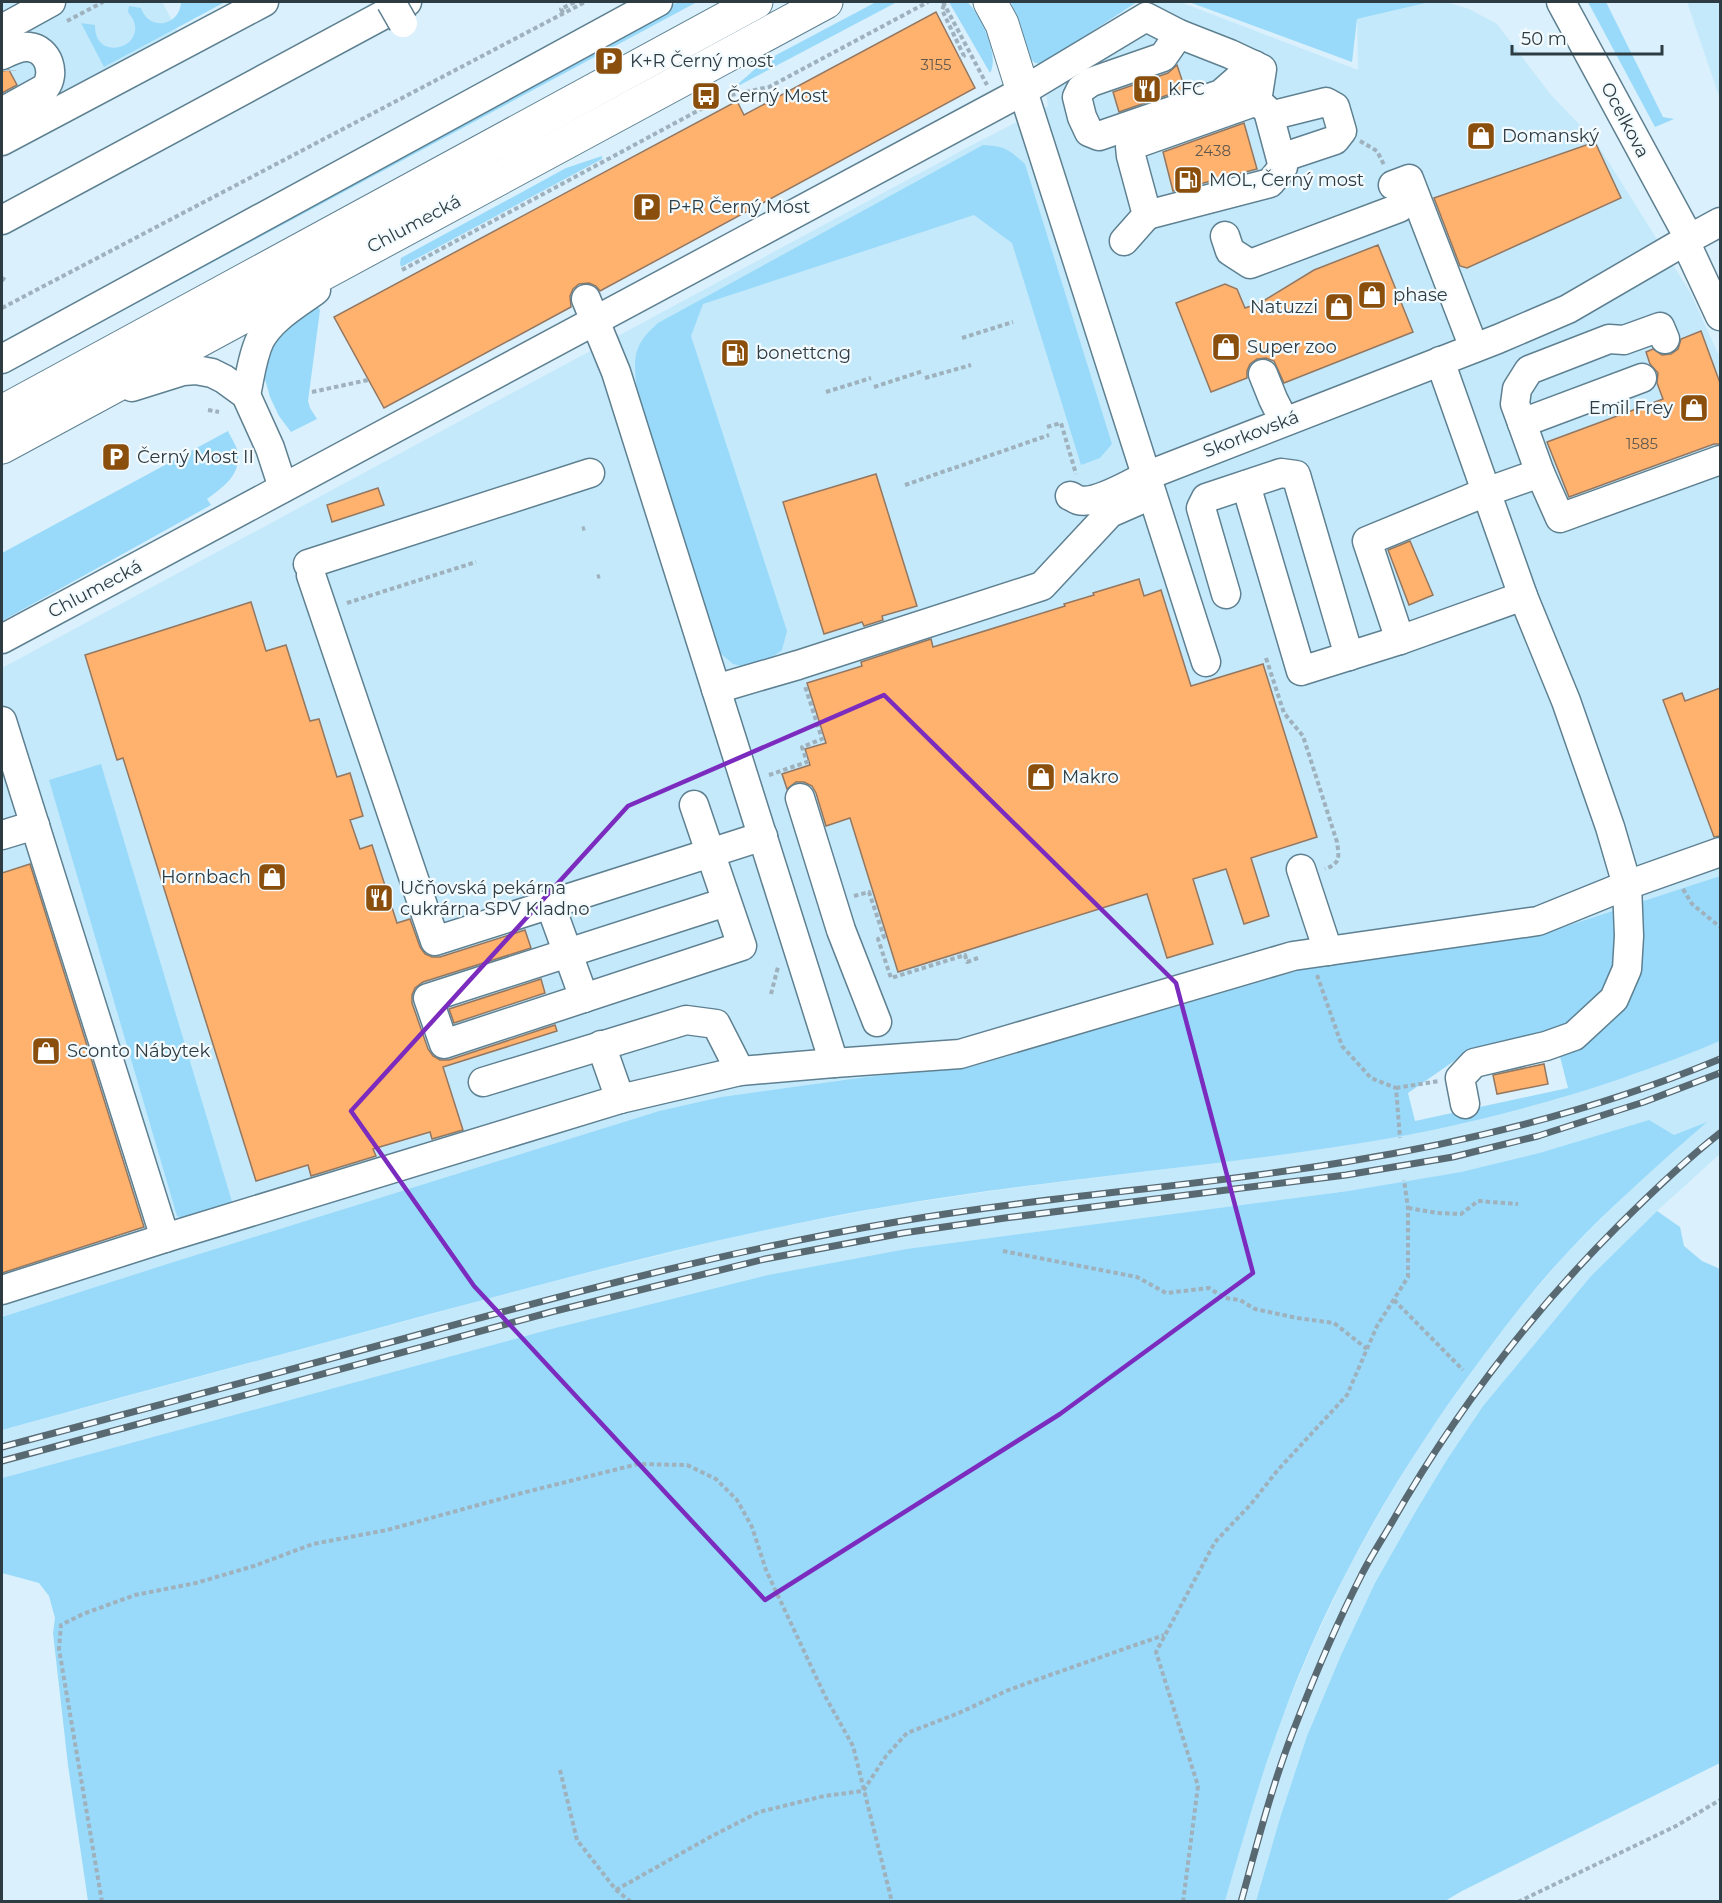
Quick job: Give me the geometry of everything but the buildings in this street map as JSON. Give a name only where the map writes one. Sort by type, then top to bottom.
[{"type":"main road","name":"Chlumecká","points":[[2,412],[756,2]]},
{"type":"main road","name":"Chlumecká","points":[[2,447],[826,2]]},
{"type":"main road","points":[[990,2],[1002,24],[1023,91]]},
{"type":"street","points":[[2,28],[51,2]]},
{"type":"street","points":[[2,141],[264,2]]},
{"type":"street","points":[[2,358],[658,2]]},
{"type":"street","name":"Ocelkova","points":[[1561,2],[1687,239],[1720,316]]},
{"type":"street","points":[[2,220],[400,9]]},
{"type":"street","name":"Chlumecká","points":[[2,639],[283,488],[590,310],[1023,91],[1146,17],[1179,34]]},
{"type":"street","points":[[1124,241],[1147,215],[1270,183],[1283,167],[1263,109],[1262,69],[1254,64],[1179,34],[1163,57],[1091,82],[1081,89],[1077,97],[1082,117],[1089,132],[1099,136],[1221,94],[1254,64]]},
{"type":"street","points":[[2,55],[19,48],[38,49],[49,63],[51,76],[45,88],[2,112]]},
{"type":"street","points":[[1023,91],[1206,662]]},
{"type":"street","points":[[1147,215],[1130,146],[1263,109],[1326,102],[1335,107],[1342,131],[1335,140],[1281,158]]},
{"type":"street","points":[[1226,236],[1230,251],[1250,264],[1409,179],[1474,348]]},
{"type":"street","name":"Skorkovská","points":[[1149,485],[1284,421],[1568,309],[1720,222]]},
{"type":"street","points":[[246,395],[256,351],[273,323],[393,236]]},
{"type":"street","points":[[590,310],[613,363],[834,1063]]},
{"type":"street","points":[[1665,339],[1660,327],[1624,339],[1609,339],[1529,370],[1517,389],[1515,404],[1540,473],[1560,518],[1720,460]]},
{"type":"street","points":[[1440,361],[1523,596],[1566,701],[1610,827],[1627,885],[1629,936],[1627,969],[1614,999],[1574,1036],[1546,1046],[1474,1063],[1462,1091]]},
{"type":"street","points":[[84,402],[183,371],[212,373],[246,395],[273,456],[283,488]]},
{"type":"street","points":[[1263,374],[1284,421]]},
{"type":"street","points":[[1522,423],[1642,378]]},
{"type":"street","points":[[590,473],[309,569],[435,940],[763,836]]},
{"type":"street","points":[[1226,594],[1201,508],[1206,498],[1281,473],[1296,475],[1349,656]]},
{"type":"street","points":[[1400,639],[1367,541],[1486,492],[1540,473]]},
{"type":"street","points":[[1073,486],[1078,500],[1149,485]]},
{"type":"street","points":[[716,689],[806,671],[1042,586],[1084,542],[1095,527],[1110,513],[1149,485]]},
{"type":"street","points":[[1246,485],[1301,671],[1523,596]]},
{"type":"street","points":[[1073,486],[1084,542]]},
{"type":"street","points":[[2,720],[165,1238]]},
{"type":"street","points":[[800,798],[841,930],[878,1022]]},
{"type":"street","points":[[694,805],[742,946],[444,1044],[428,998],[726,902]]},
{"type":"street","points":[[2,836],[35,825]]},
{"type":"street","points":[[2,1290],[620,1099],[740,1071],[960,1054],[1293,956],[1539,921],[1627,885],[1720,852]]},
{"type":"street","points":[[1313,869],[1328,951]]},
{"type":"street","points":[[550,904],[584,998]]},
{"type":"street","points":[[797,944],[841,930]]},
{"type":"street","points":[[483,1082],[686,1020],[717,1024],[740,1071]]},
{"type":"street","points":[[601,1045],[620,1099]]},
{"type":"path","points":[[563,13],[561,9],[576,2]]},
{"type":"path","points":[[2,308],[585,2]]},
{"type":"path","points":[[731,95],[769,87],[928,2]]},
{"type":"path","points":[[943,3],[942,10],[964,56],[960,58]]},
{"type":"path","points":[[943,3],[987,85]]},
{"type":"path","points":[[402,270],[716,101]]},
{"type":"path","points":[[1342,131],[1377,151],[1393,188]]},
{"type":"path","points":[[2,281],[6,274]]},
{"type":"path","points":[[962,338],[1013,322]]},
{"type":"path","points":[[925,378],[971,364]]},
{"type":"path","points":[[874,387],[923,371]]},
{"type":"path","points":[[826,392],[871,378]]},
{"type":"path","points":[[312,392],[368,380]]},
{"type":"path","points":[[208,410],[219,412]]},
{"type":"path","points":[[1047,427],[1061,423],[1073,486]]},
{"type":"path","points":[[905,485],[1050,435]]},
{"type":"path","points":[[346,603],[476,562]]},
{"type":"path","points":[[1266,658],[1284,713],[1303,736],[1337,842],[1339,854],[1333,866],[1313,869]]},
{"type":"path","points":[[770,775],[807,762],[802,747],[822,740],[806,671]]},
{"type":"path","points":[[1671,870],[1692,904],[1720,927]]},
{"type":"path","points":[[852,897],[869,892],[884,937],[878,939],[891,978],[965,956],[967,962],[978,958]]},
{"type":"path","points":[[1293,956],[1316,972],[1342,1046],[1371,1078],[1396,1088],[1462,1091]]},
{"type":"path","points":[[1396,1088],[1400,1138]]},
{"type":"path","points":[[1183,1902],[1198,1786],[1156,1652],[1215,1542],[1347,1395],[1377,1326],[1408,1278],[1408,1208],[1404,1180]]},
{"type":"path","points":[[1408,1208],[1461,1214],[1478,1201],[1518,1204]]},
{"type":"path","points":[[1003,1251],[1137,1277],[1166,1293],[1209,1288],[1225,1299],[1240,1299],[1255,1309],[1334,1323],[1367,1349]]},
{"type":"path","points":[[1394,1300],[1463,1370]]},
{"type":"path","points":[[102,1902],[59,1649],[61,1625],[83,1614],[135,1595],[196,1583],[254,1566],[313,1544],[387,1530],[638,1464],[687,1465],[716,1479],[737,1500],[752,1527],[766,1570],[825,1696],[852,1746],[872,1816],[892,1902]]},
{"type":"path","points":[[616,1890],[759,1812],[824,1796],[863,1791],[886,1756],[907,1733],[959,1713],[1006,1691],[1165,1635]]},
{"type":"path","points":[[560,1770],[577,1840],[616,1890],[631,1902]]},
{"type":"path","points":[[1518,1902],[1676,1826],[1720,1800]]},
{"type":"highlighted area","points":[[884,695],[1176,983],[1253,1273],[1060,1414],[765,1600],[474,1286],[351,1111],[628,806]]},
{"type":"shaded area","points":[[2,2],[162,2],[180,35],[2,127]]},
{"type":"shaded area","points":[[181,2],[225,2],[104,67],[81,23],[95,25],[97,38],[104,45],[112,48],[122,46],[135,34],[135,24],[128,12],[129,6],[141,8],[150,21],[164,23],[175,16]]},
{"type":"shaded area","points":[[678,2],[697,2],[59,345],[2,366]]},
{"type":"shaded area","points":[[876,2],[897,2],[737,85],[763,62]]},
{"type":"shaded area","points":[[949,2],[967,2],[978,16],[991,47],[993,57],[990,73]]},
{"type":"shaded area","points":[[1011,2],[1137,2],[1042,64],[1035,63],[1029,58]]},
{"type":"shaded area","points":[[1145,2],[1180,2],[1358,70],[1357,19],[1430,2],[1446,2],[1469,9],[1497,24],[1551,95],[1596,142],[1690,292],[1720,358],[1720,876],[1536,936],[1320,964],[974,1066],[866,1077],[721,1097],[659,1111],[2,1317],[2,668],[1048,106],[1042,64]]},
{"type":"shaded area","points":[[1189,2],[1430,2],[1357,19],[1352,62]]},
{"type":"shaded area","points":[[1588,2],[1606,2],[1663,117],[1674,119],[1655,127]]},
{"type":"shaded area","points":[[1687,2],[1720,2],[1720,99]]},
{"type":"shaded area","points":[[983,145],[1006,149],[1025,164],[1112,444],[1100,458],[1081,465],[1012,243],[974,215],[703,304],[691,336],[787,631],[782,650],[768,660],[745,667],[733,664],[720,653],[637,390],[635,360],[639,345],[658,323]]},
{"type":"shaded area","points":[[602,156],[602,159],[401,267],[401,258],[566,168]]},
{"type":"shaded area","points":[[316,304],[320,310],[308,401],[317,419],[291,432],[279,416],[264,376],[272,338]]},
{"type":"shaded area","points":[[228,431],[238,454],[238,462],[229,480],[207,499],[211,505],[2,621],[2,553]]},
{"type":"shaded area","points":[[101,764],[233,1205],[188,1220],[177,1216],[49,780]]},
{"type":"shaded area","points":[[1720,876],[1720,1041],[1580,1092],[1434,1130],[1281,1155],[951,1196],[837,1215],[720,1240],[604,1268],[2,1430],[2,1317],[659,1111],[721,1097],[866,1077],[974,1066],[1320,964],[1536,936]],"holes":[[[1554,1033],[1568,1088],[1415,1121],[1408,1093],[1457,1059]]]},
{"type":"shaded area","points":[[1720,1041],[1720,1154],[1657,1211],[1591,1276],[1483,1406],[1448,1458],[1375,1583],[1341,1655],[1307,1736],[1256,1901],[1225,1901],[1251,1809],[1279,1725],[1313,1643],[1348,1569],[1389,1496],[1422,1442],[1512,1317],[1567,1253],[1634,1186],[1705,1123],[1674,1136],[1543,1152],[1462,1172],[1348,1191],[906,1249],[768,1275],[555,1328],[2,1478],[2,1430],[543,1284],[757,1231],[897,1205],[1339,1147],[1448,1126],[1530,1106],[1635,1074]]},
{"type":"shaded area","points":[[1649,1120],[1674,1135],[1707,1122],[1618,1202],[1544,1278],[1501,1331],[1450,1402],[1393,1490],[1341,1582],[1298,1678],[1264,1770],[1225,1901],[88,1901],[68,1765],[53,1633],[55,1618],[49,1596],[39,1583],[2,1573],[2,1478],[555,1328],[768,1275],[906,1249],[1348,1191],[1461,1172],[1543,1152]]},
{"type":"shaded area","points":[[1657,1211],[1680,1227],[1684,1246],[1702,1261],[1720,1269],[1720,1763],[1445,1901],[1256,1901],[1307,1736],[1341,1655],[1375,1583],[1416,1511],[1483,1406],[1591,1276]]},
{"type":"railway","points":[[2,1447],[539,1302],[717,1258],[836,1233],[952,1213],[1289,1171],[1393,1154],[1488,1133],[1582,1108],[1675,1077],[1720,1059]]},
{"type":"railway","points":[[2,1461],[551,1312],[765,1259],[903,1233],[1346,1175],[1453,1157],[1538,1136],[1644,1102],[1720,1073]]},
{"type":"railway","points":[[1241,1902],[1279,1772],[1317,1671],[1364,1569],[1415,1484],[1440,1444],[1494,1368],[1554,1295],[1642,1202],[1720,1133]]},
{"type":"place","name":"K+R Černý most","points":[[609,61]]},
{"type":"place","name":"KFC","points":[[1147,89]]},
{"type":"place","name":"Černý Most","points":[[706,96]]},
{"type":"place","name":"Domanský","points":[[1481,136]]},
{"type":"place","name":"MOL, Černý most","points":[[1188,180]]},
{"type":"place","name":"P+R Černý Most","points":[[647,207]]},
{"type":"place","name":"phase","points":[[1372,295]]},
{"type":"place","name":"Natuzzi","points":[[1339,307]]},
{"type":"place","name":"Super zoo","points":[[1226,347]]},
{"type":"place","name":"bonettcng","points":[[735,353]]},
{"type":"place","name":"Emil Frey","points":[[1694,408]]},
{"type":"place","name":"Černý Most II","points":[[116,457]]},
{"type":"place","name":"Makro","points":[[1041,777]]},
{"type":"place","name":"Hornbach","points":[[272,877]]},
{"type":"place","name":"Učňovská pekárna cukrárna SPV Kladno","points":[[379,898]]},
{"type":"place","name":"Sconto Nábytek","points":[[46,1051]]}]
